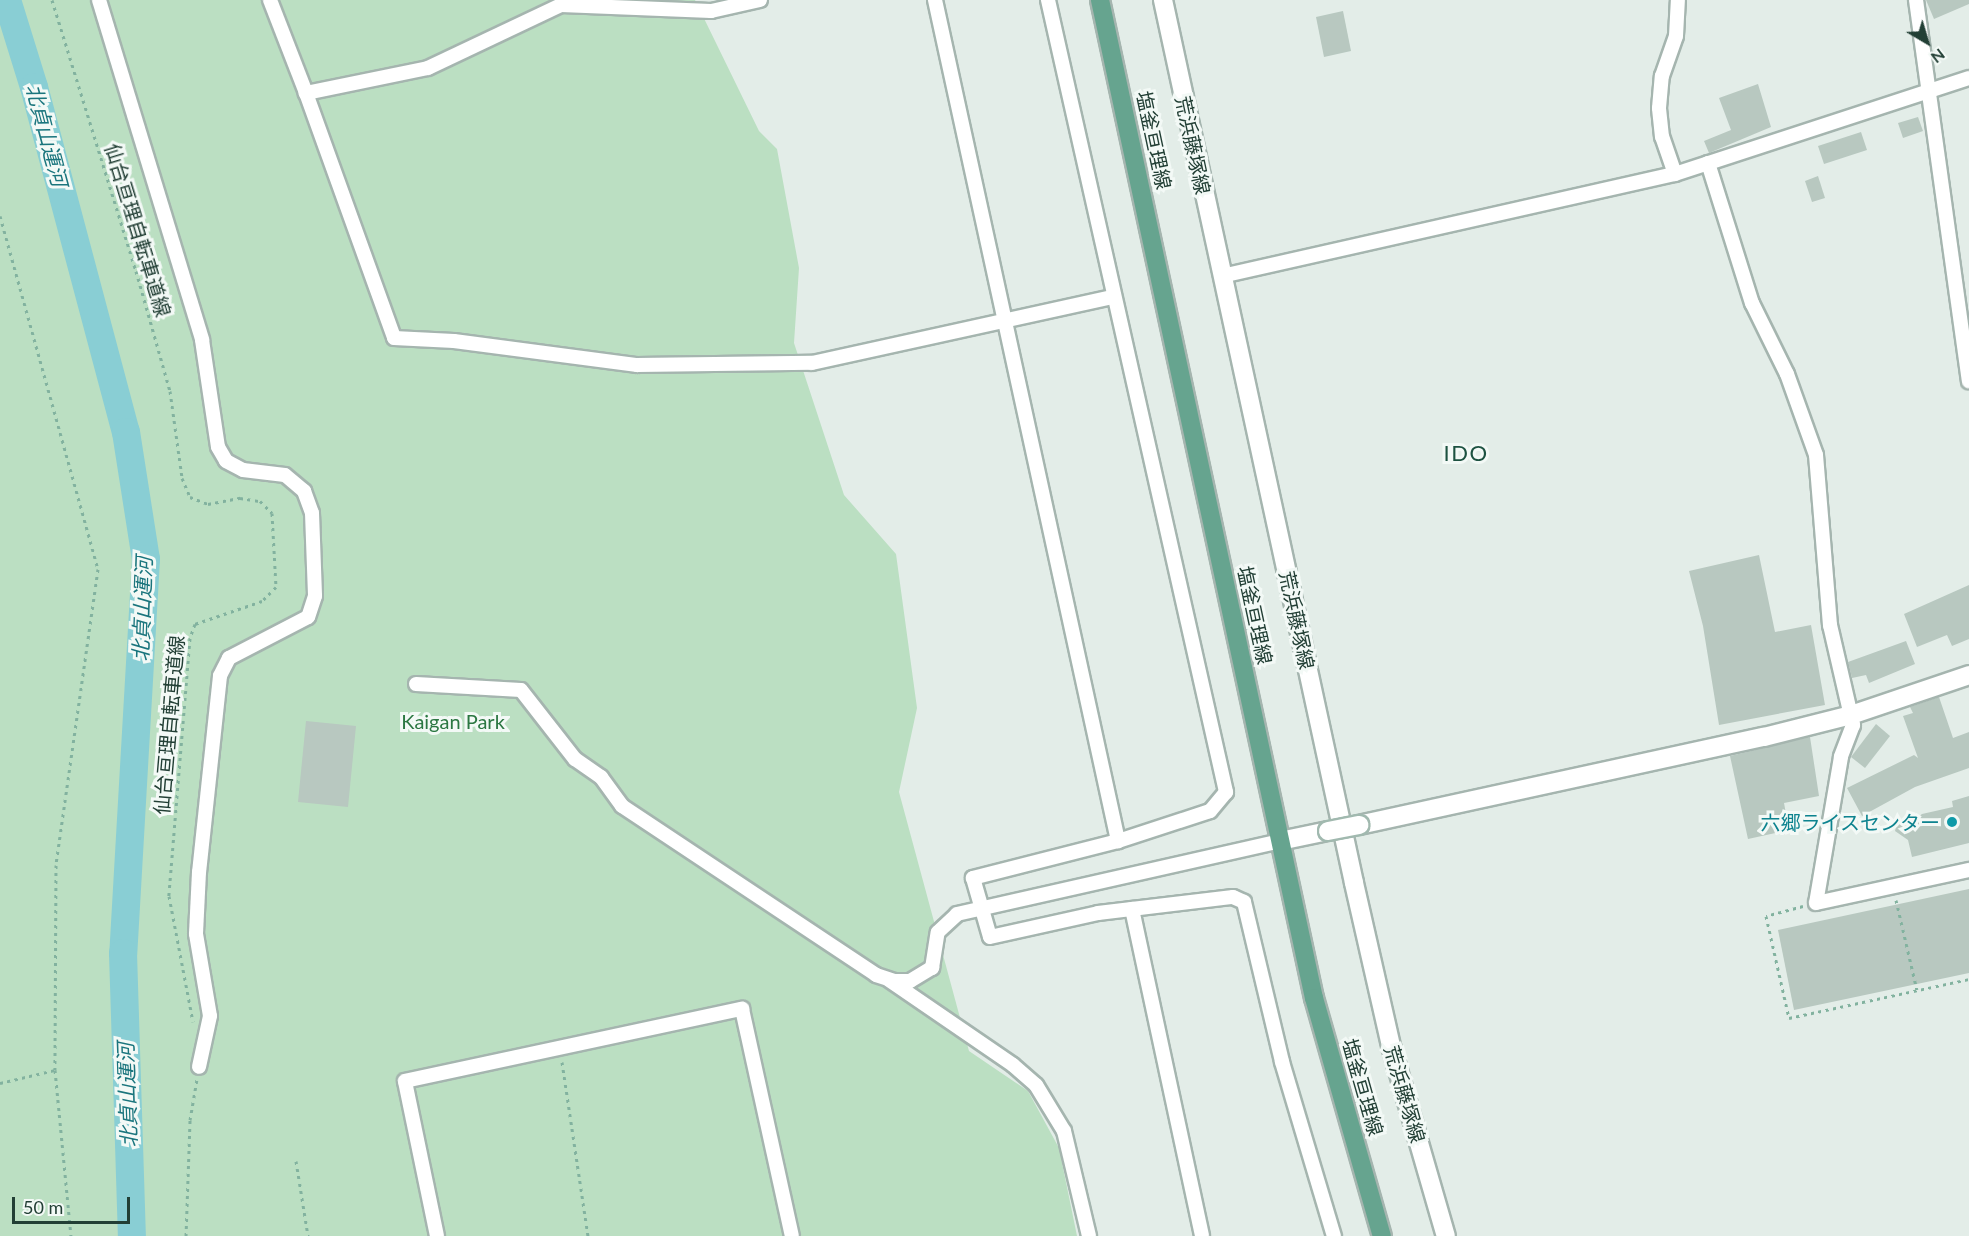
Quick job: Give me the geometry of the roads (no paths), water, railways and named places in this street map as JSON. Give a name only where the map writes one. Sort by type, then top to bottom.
[{"type":"main road","name":"塩釜亘理線","points":[[1100,0],[1314,998],[1382,1236]]},
{"type":"street","points":[[99,0],[199,328],[218,447],[226,461],[243,470],[285,476],[304,491],[312,513],[315,596],[308,617],[229,658],[220,676],[199,872],[196,934],[210,1016],[199,1066]]},
{"type":"street","points":[[270,0],[394,338],[454,340],[637,365],[812,363],[1113,297]]},
{"type":"street","points":[[306,93],[428,68],[561,5],[711,11],[760,0]]},
{"type":"street","points":[[935,0],[1118,841]]},
{"type":"street","points":[[1048,0],[1226,792],[1210,811],[1118,841],[972,878],[990,937],[1132,909],[1233,897],[1244,902],[1282,1062],[1334,1236]]},
{"type":"street","name":"荒浜藤塚線","points":[[1163,0],[1391,1046],[1446,1236]]},
{"type":"street","points":[[1675,174],[1662,136],[1659,108],[1662,76],[1676,36],[1678,0]]},
{"type":"street","points":[[1916,0],[1969,381]]},
{"type":"street","points":[[1222,276],[1675,174],[1969,78]]},
{"type":"street","points":[[1708,163],[1752,303],[1791,383],[1816,455],[1830,625],[1853,725],[1841,757],[1816,903],[1969,870]]},
{"type":"street","points":[[886,978],[910,981],[923,976],[932,968],[938,932],[945,921],[981,908],[1742,742],[1851,715],[1969,675]]},
{"type":"street","points":[[416,684],[521,690],[575,759],[601,777],[622,806],[886,978],[1013,1065],[1036,1085],[1064,1131],[1089,1236]]},
{"type":"street","points":[[1132,909],[1202,1236]]},
{"type":"street","points":[[437,1236],[405,1081],[742,1009],[792,1236]]},
{"type":"waterway","name":"北貞山運河","points":[[7,0],[34,87],[126,432],[146,559],[123,953],[132,1236]]},
{"type":"place","name":"六郷ライスセンター","points":[[1952,822]]},
{"type":"district","name":"IDO","points":[[1466,453]]},
{"type":"park label","name":"Kaigan Park","points":[[453,721]]}]
